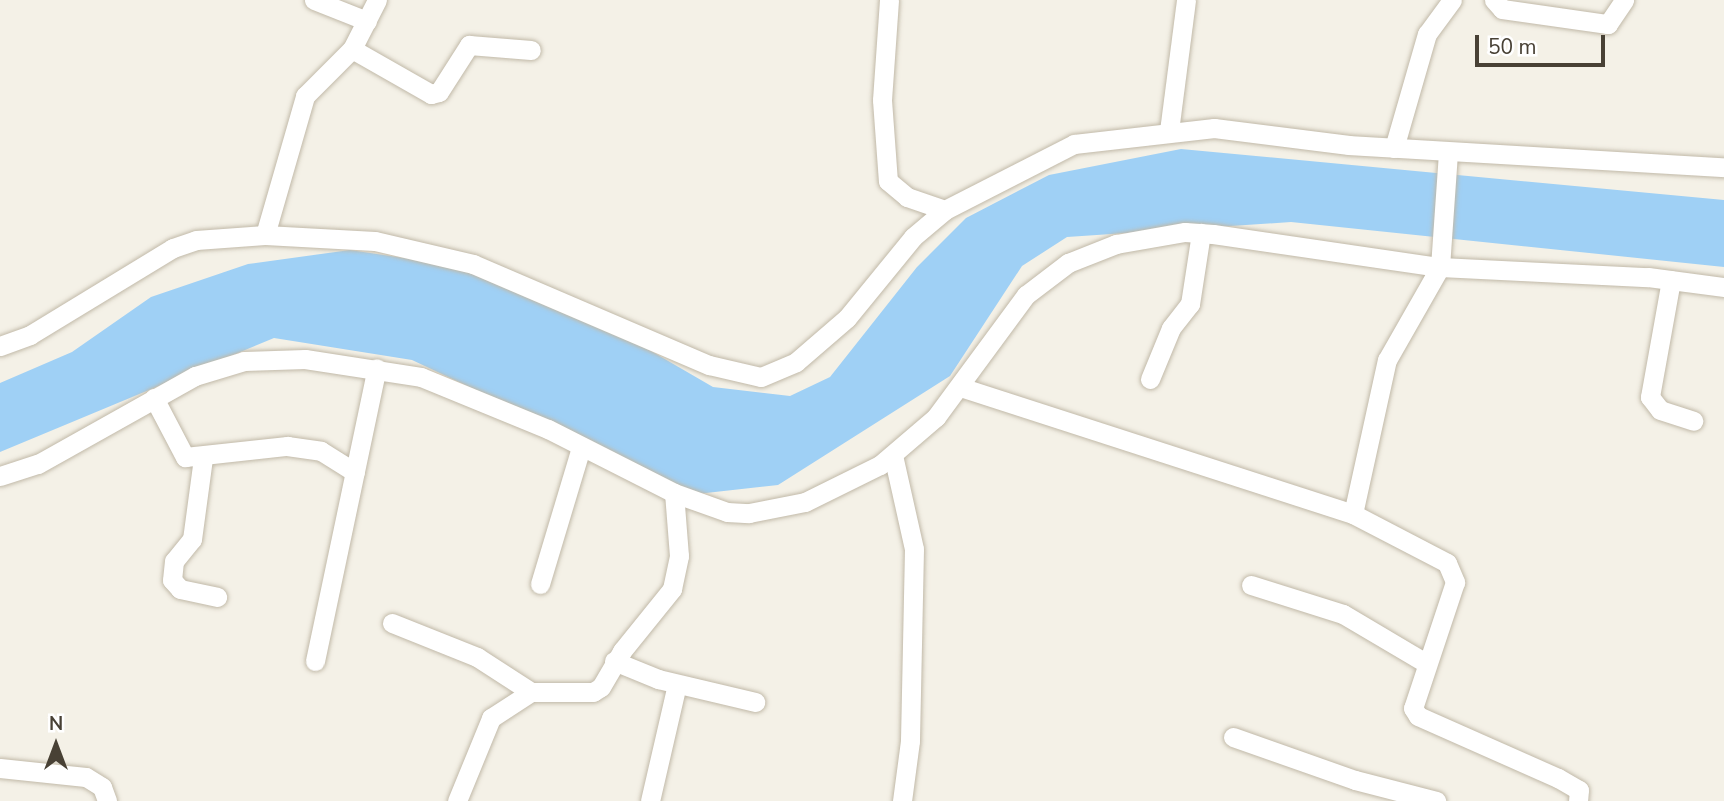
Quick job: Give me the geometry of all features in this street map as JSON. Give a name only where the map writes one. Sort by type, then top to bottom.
[{"type":"street","points":[[314,0],[367,21]]},
{"type":"street","points":[[265,235],[305,96],[352,49],[377,0]]},
{"type":"street","points":[[889,0],[882,100],[888,181],[907,197],[945,210]]},
{"type":"street","points":[[1169,131],[1186,0]]},
{"type":"street","points":[[1394,148],[1427,34],[1452,0]]},
{"type":"street","points":[[1494,0],[1502,9],[1608,23],[1624,0]]},
{"type":"street","points":[[352,49],[431,94],[439,92],[469,45],[531,50]]},
{"type":"street","points":[[0,346],[30,335],[173,248],[196,240],[265,235],[375,241],[473,264],[709,365],[761,377],[796,362],[847,318],[914,237],[945,210],[1054,150],[1169,131],[1260,131],[1394,148],[1448,158],[1724,167]]},
{"type":"street","points":[[1353,514],[1387,360],[1440,263],[1448,158]]},
{"type":"street","points":[[1150,379],[1171,328],[1190,304],[1200,233]]},
{"type":"street","points":[[0,476],[38,464],[195,376],[244,361],[305,359],[377,368],[421,377],[489,403],[674,493],[727,512],[771,510],[838,487],[894,455],[936,417],[1026,295],[1068,263],[1116,244],[1200,233],[1440,263],[1671,280],[1724,287]]},
{"type":"street","points":[[1671,280],[1650,397],[1660,410],[1693,421]]},
{"type":"street","points":[[315,661],[377,368]]},
{"type":"street","points":[[960,387],[1353,514],[1453,568],[1455,582],[1413,701],[1418,716],[1558,778],[1578,790],[1578,801]]},
{"type":"street","points":[[153,398],[178,451],[202,458],[287,446],[321,451],[355,472]]},
{"type":"street","points":[[540,584],[581,447]]},
{"type":"street","points":[[894,455],[914,549],[910,741],[902,801]]},
{"type":"street","points":[[202,458],[192,539],[174,561],[172,580],[180,589],[217,597]]},
{"type":"street","points":[[392,623],[477,657],[531,692],[593,692],[677,578],[674,493]]},
{"type":"street","points":[[1251,585],[1343,614],[1426,663]]},
{"type":"street","points":[[614,661],[677,684],[755,702]]},
{"type":"street","points":[[650,801],[677,684]]},
{"type":"street","points":[[457,801],[491,718],[531,692]]},
{"type":"street","points":[[1233,737],[1356,780],[1436,801]]},
{"type":"street","points":[[0,768],[96,780],[107,801]]},
{"type":"water","points":[[1181,149],[1724,200],[1724,267],[1291,222],[1067,237],[1022,266],[950,376],[778,485],[697,494],[412,360],[274,338],[0,452],[0,383],[72,352],[151,297],[248,264],[350,250],[485,270],[651,351],[713,387],[790,396],[830,377],[917,267],[966,218],[1049,175]]}]
